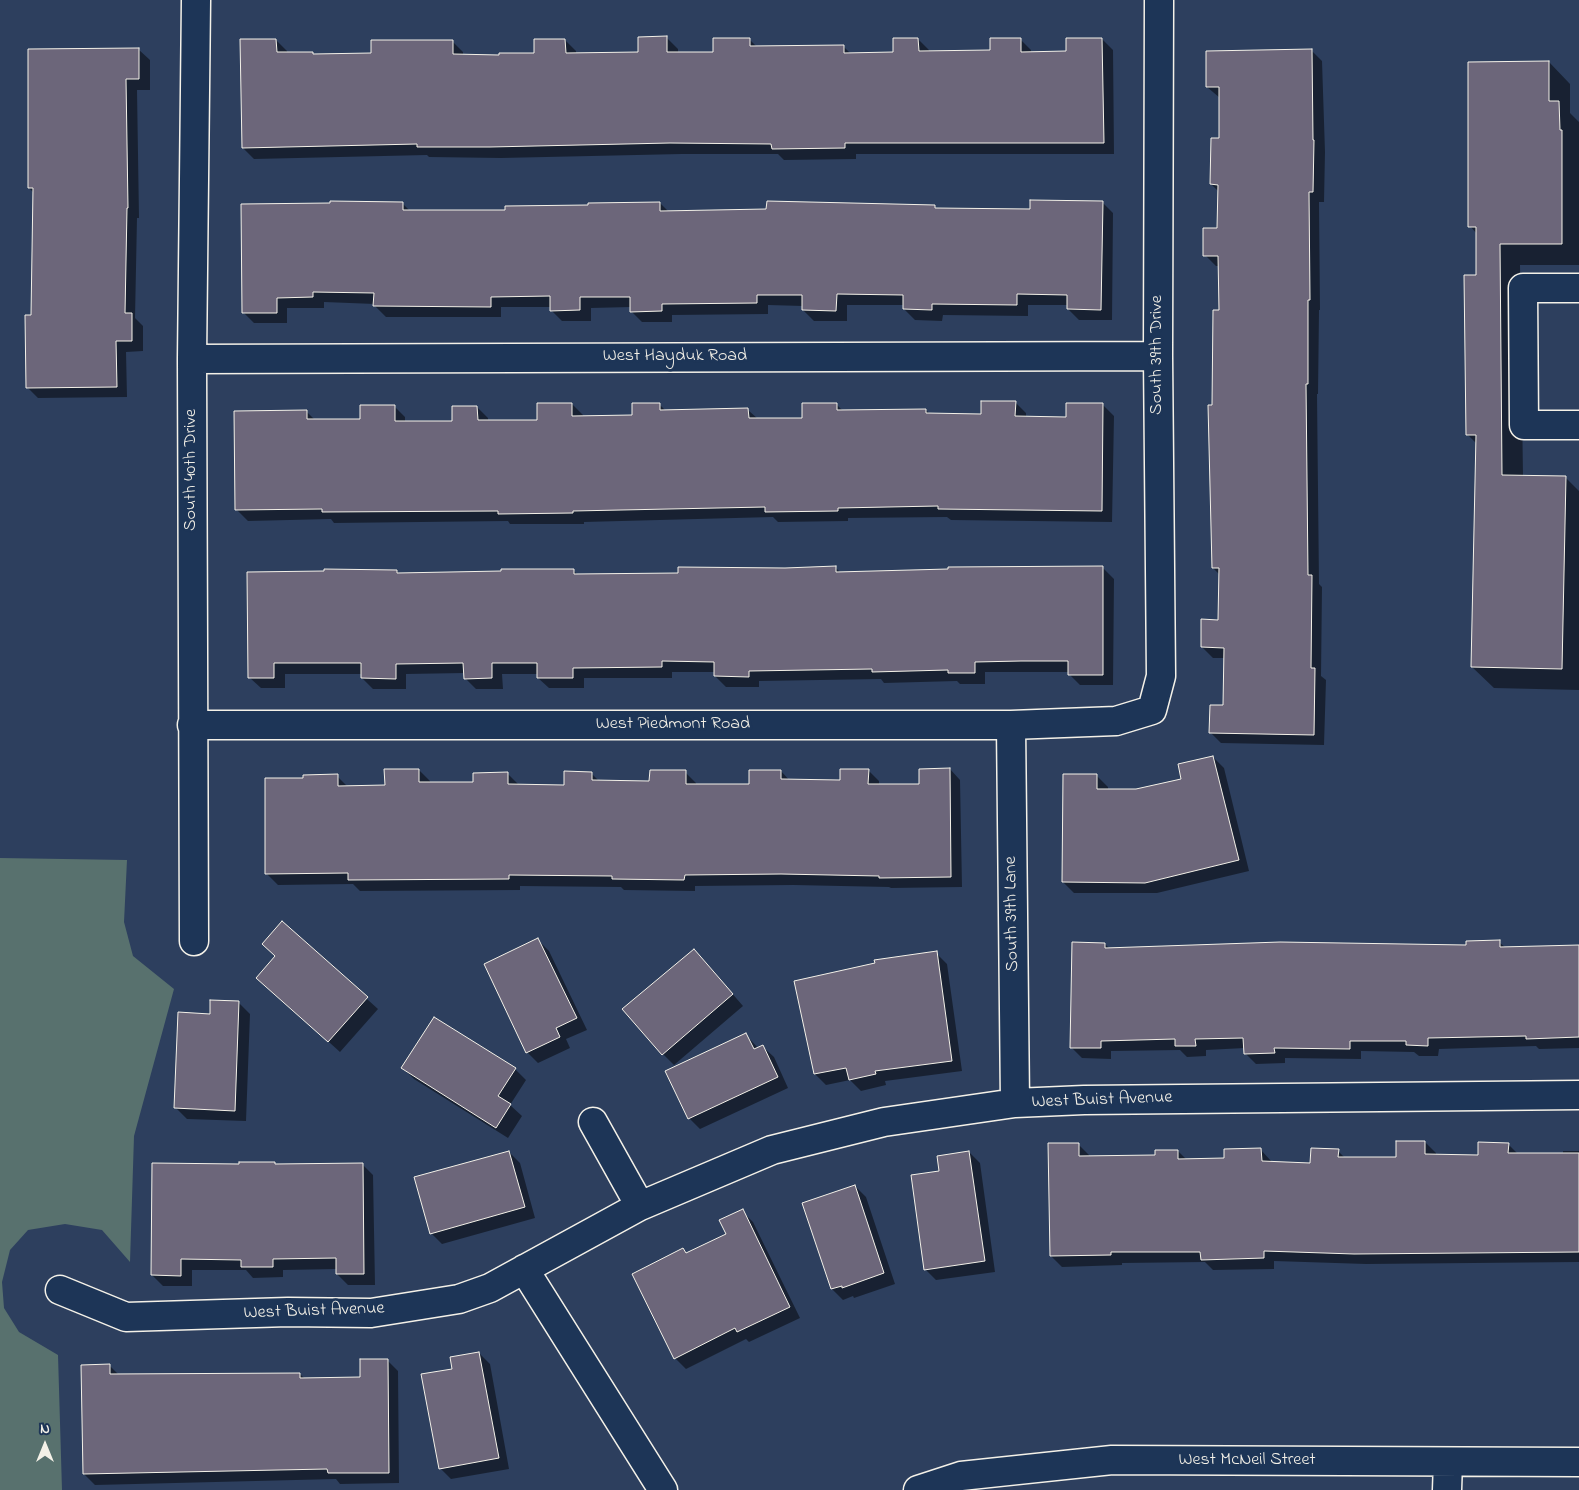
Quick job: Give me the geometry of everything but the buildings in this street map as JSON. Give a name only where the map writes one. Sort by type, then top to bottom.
[{"type":"street","name":"South 40th Drive","points":[[194,941],[192,359],[196,0]]},
{"type":"street","name":"South 39th Drive","points":[[1152,710],[1161,676],[1158,356],[1159,0]]},
{"type":"street","points":[[1579,288],[1523,288],[1524,425],[1579,425]]},
{"type":"street","name":"West Hayduk Road","points":[[192,359],[1158,356]]},
{"type":"street","name":"West Piedmont Road","points":[[192,725],[1011,725],[1116,721],[1152,710]]},
{"type":"street","name":"South 39th Lane","points":[[1011,725],[1015,1103]]},
{"type":"street","name":"West Buist Avenue","points":[[60,1290],[126,1317],[288,1312],[371,1313],[459,1299],[490,1288],[640,1206],[772,1150],[884,1122],[1015,1103],[1084,1100],[1579,1095]]},
{"type":"street","points":[[594,1122],[640,1206]]},
{"type":"street","points":[[524,1269],[663,1490]]},
{"type":"street","name":"West McNeil Street","points":[[918,1490],[961,1476],[1112,1460],[1579,1462]]},
{"type":"street","points":[[1448,1462],[1448,1490]]},
{"type":"green space","points":[[0,858],[127,860],[124,922],[133,956],[174,989],[134,1136],[130,1262],[102,1230],[65,1224],[28,1230],[10,1250],[2,1282],[4,1308],[19,1332],[58,1355],[62,1490],[0,1490]]}]
